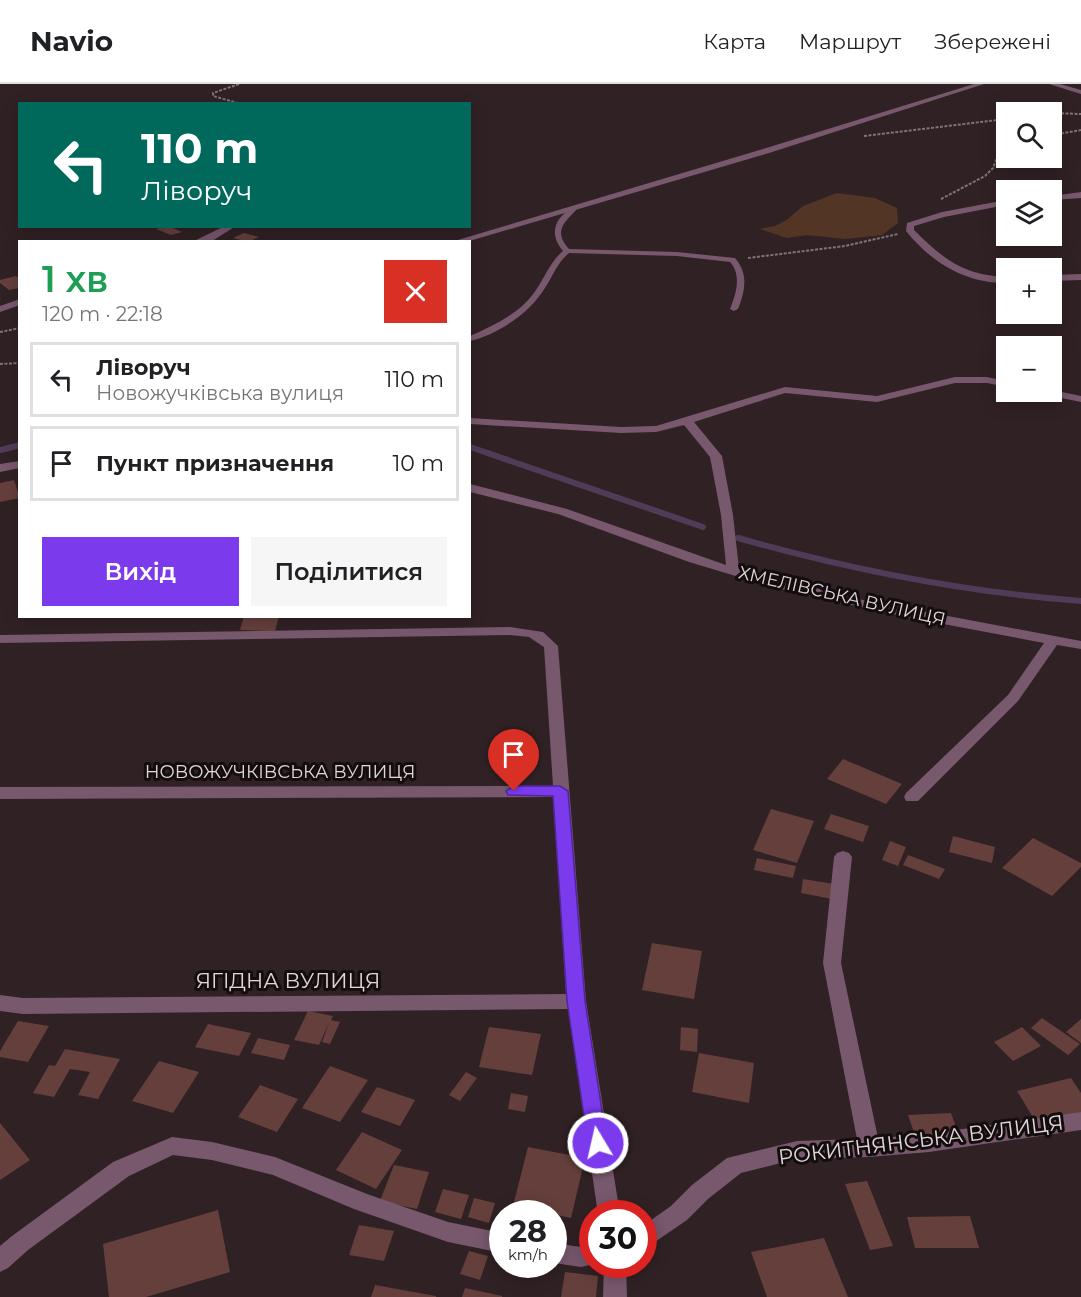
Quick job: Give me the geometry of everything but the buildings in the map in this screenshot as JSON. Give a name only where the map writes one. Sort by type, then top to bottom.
[{"type":"street","points":[[461,240],[492,229],[574,209],[981,84]]},
{"type":"street","points":[[1052,84],[1081,92]]},
{"type":"street","points":[[1062,197],[1081,195]]},
{"type":"street","points":[[996,205],[910,225],[910,231],[956,271],[966,276],[996,279]]},
{"type":"street","points":[[202,240],[228,228]]},
{"type":"street","points":[[1062,278],[1081,277]]},
{"type":"street","points":[[0,309],[18,303]]},
{"type":"street","points":[[471,421],[621,430],[656,429],[715,413],[762,394],[785,390],[877,399],[955,380],[996,382]]},
{"type":"street","points":[[1062,395],[1081,399]]},
{"type":"street","points":[[687,421],[716,456],[727,515],[733,572]]},
{"type":"street","points":[[0,468],[18,465]]},
{"type":"street","name":"ХМЕЛІВСЬКА ВУЛИЦЯ","points":[[471,488],[573,515],[655,547],[733,572],[825,596],[1081,645]]},
{"type":"street","points":[[0,639],[510,632],[537,634],[551,646],[576,1001],[607,1200]]},
{"type":"street","points":[[912,797],[1013,698],[1053,640]]},
{"type":"street","name":"НОВОЖУЧКІВСЬКА ВУЛИЦЯ","points":[[0,793],[560,791]]},
{"type":"street","points":[[843,857],[832,963],[869,1149]]},
{"type":"street","name":"ЯГІДНА ВУЛИЦЯ","points":[[0,1003],[23,1006],[576,1001]]},
{"type":"street","name":"РОКИТНЯНСЬКА ВУЛИЦЯ","points":[[657,1229],[735,1165],[797,1150],[869,1149],[929,1143],[1081,1121]]},
{"type":"street","points":[[0,1261],[20,1243],[121,1169],[172,1146],[212,1151],[275,1166],[362,1202],[448,1232],[489,1240]]},
{"type":"street","points":[[615,1278],[615,1297]]},
{"type":"lane","points":[[574,209],[561,220],[556,234],[559,243],[567,251],[676,254],[732,260],[740,270],[741,285],[734,309]]},
{"type":"lane","points":[[471,339],[496,327],[524,308],[540,290],[551,266],[567,251]]},
{"type":"path","points":[[234,102],[213,96],[213,93],[239,84]]},
{"type":"path","points":[[1062,113],[1081,114]]},
{"type":"path","points":[[856,137],[996,120]]},
{"type":"path","points":[[1062,133],[1081,130]]},
{"type":"path","points":[[937,201],[960,187],[980,181],[994,168],[996,162]]},
{"type":"path","points":[[732,260],[845,246],[910,231]]},
{"type":"path","points":[[0,332],[18,328]]},
{"type":"path","points":[[0,364],[18,363]]},
{"type":"shaded area","points":[[837,193],[875,198],[897,208],[898,223],[882,235],[845,239],[807,235],[787,238],[760,229],[775,226],[788,219],[803,206]]},
{"type":"waterway","points":[[1,450],[18,446]]},
{"type":"waterway","points":[[471,447],[703,527]]},
{"type":"waterway","points":[[738,538],[865,570],[951,586],[1081,601]]},
{"type":"route","points":[[514,791],[560,791],[576,1001],[598,1143]]}]
